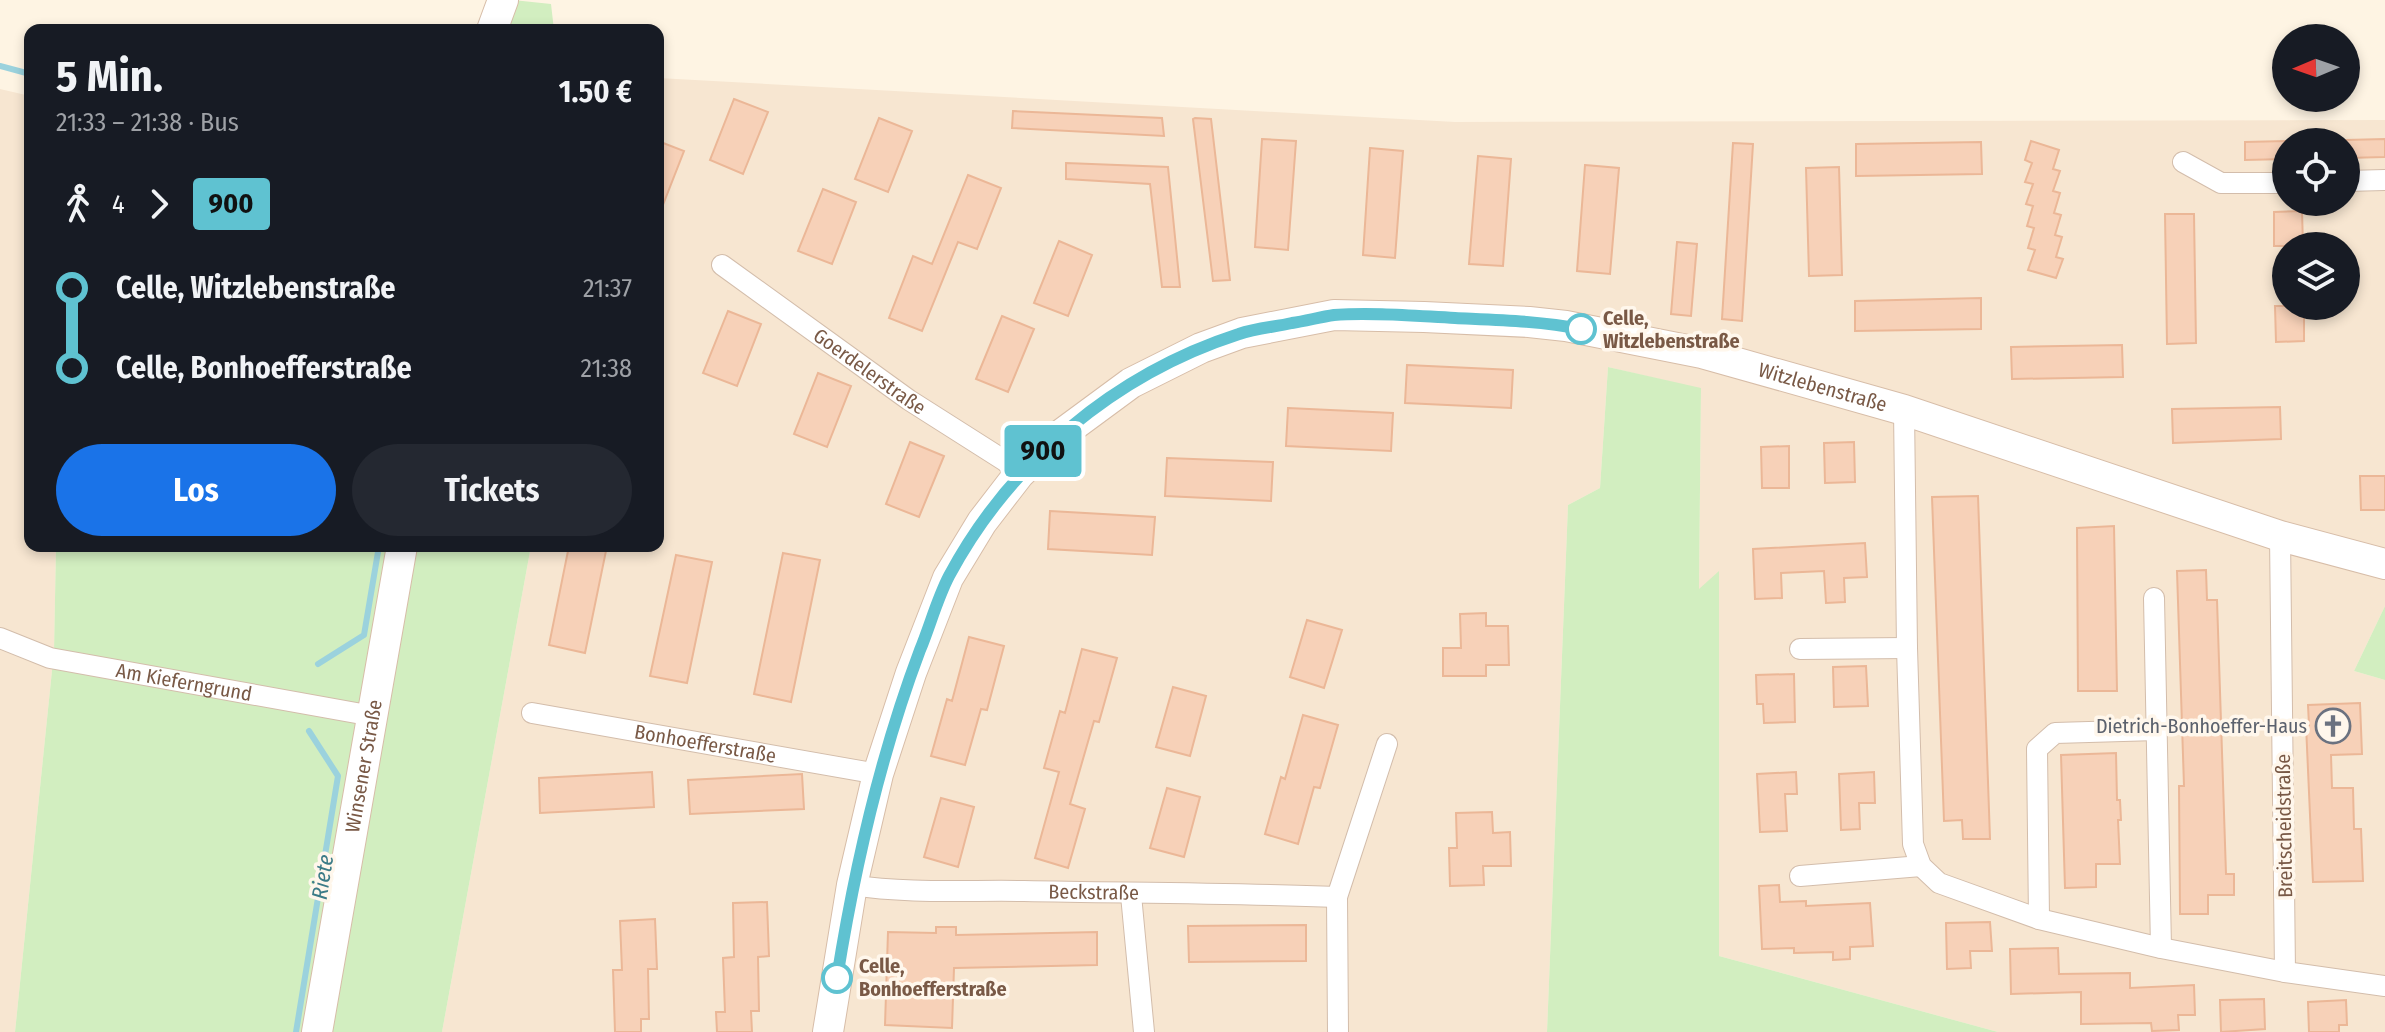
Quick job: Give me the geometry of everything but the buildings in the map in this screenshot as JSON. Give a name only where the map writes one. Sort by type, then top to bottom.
[{"type":"street","points":[[491,24],[493,0]]},
{"type":"street","points":[[493,24],[503,0]]},
{"type":"street","points":[[2183,162],[2221,183],[2272,183]]},
{"type":"street","points":[[2360,181],[2385,180]]},
{"type":"street","name":"Goerdelerstraße","points":[[722,265],[909,400],[1005,461],[1019,474]]},
{"type":"street","name":"Witzlebenstraße","points":[[828,1032],[852,885],[878,774],[911,673],[948,578],[982,522],[1019,474],[1055,439],[1096,407],[1162,367],[1242,333],[1334,315],[1424,317],[1566,326],[1702,353],[1904,410],[2280,536],[2385,564]]},
{"type":"street","points":[[1904,410],[1913,844],[1921,866],[1939,883],[2039,919],[2161,948],[2285,972],[2385,986]]},
{"type":"street","name":"Breitscheidstraße","points":[[2280,536],[2285,972]]},
{"type":"street","name":"Winsener Straße","points":[[317,1032],[401,552]]},
{"type":"street","points":[[2154,598],[2161,948]]},
{"type":"street","name":"Am Kieferngrund","points":[[0,638],[50,658],[373,716]]},
{"type":"street","points":[[1800,649],[1907,648]]},
{"type":"street","name":"Bonhoefferstraße","points":[[532,713],[878,774]]},
{"type":"street","points":[[2039,919],[2037,749],[2055,733],[2157,730]]},
{"type":"street","points":[[1338,1032],[1337,897],[1387,744]]},
{"type":"street","points":[[1800,876],[1921,866]]},
{"type":"street","name":"Beckstraße","points":[[852,885],[919,890],[1131,895],[1249,893],[1337,897]]},
{"type":"street","points":[[1131,895],[1144,1032]]},
{"type":"shaded area","points":[[664,78],[1455,122],[2385,120],[2385,606],[2354,671],[2385,680],[2385,1032],[1998,1032],[1719,956],[1719,573],[1699,590],[1701,389],[1608,367],[1600,488],[1568,505],[1547,1032],[442,1032],[530,552],[664,552]]},
{"type":"shaded area","points":[[0,89],[24,95],[24,552],[56,552],[54,651],[15,1032],[0,1032]]},
{"type":"green space","points":[[513,0],[551,4],[553,24],[510,24]]},
{"type":"green space","points":[[1608,367],[1701,388],[1699,589],[1719,571],[1719,956],[1998,1032],[1547,1032],[1568,505],[1600,488]]},
{"type":"green space","points":[[56,552],[530,552],[442,1032],[15,1032],[54,651]]},
{"type":"green space","points":[[2385,606],[2385,680],[2354,671]]},
{"type":"waterway","name":"Riete","points":[[0,66],[24,72]]},
{"type":"waterway","name":"Riete","points":[[318,664],[364,635],[378,552]]},
{"type":"waterway","name":"Riete","points":[[296,1032],[338,776],[309,731]]},
{"type":"bus line","name":"900","points":[[837,978],[852,885],[878,774],[911,673],[948,578],[1000,498],[1019,474],[1055,439],[1131,383],[1201,348],[1242,333],[1334,315],[1529,322],[1581,329]]},
{"type":"place","name":"Celle, Witzlebenstraße","points":[[1581,329]]},
{"type":"place","name":"Dietrich-Bonhoeffer-Haus","points":[[2333,726]]},
{"type":"place","name":"Celle, Bonhoefferstraße","points":[[837,978]]}]
